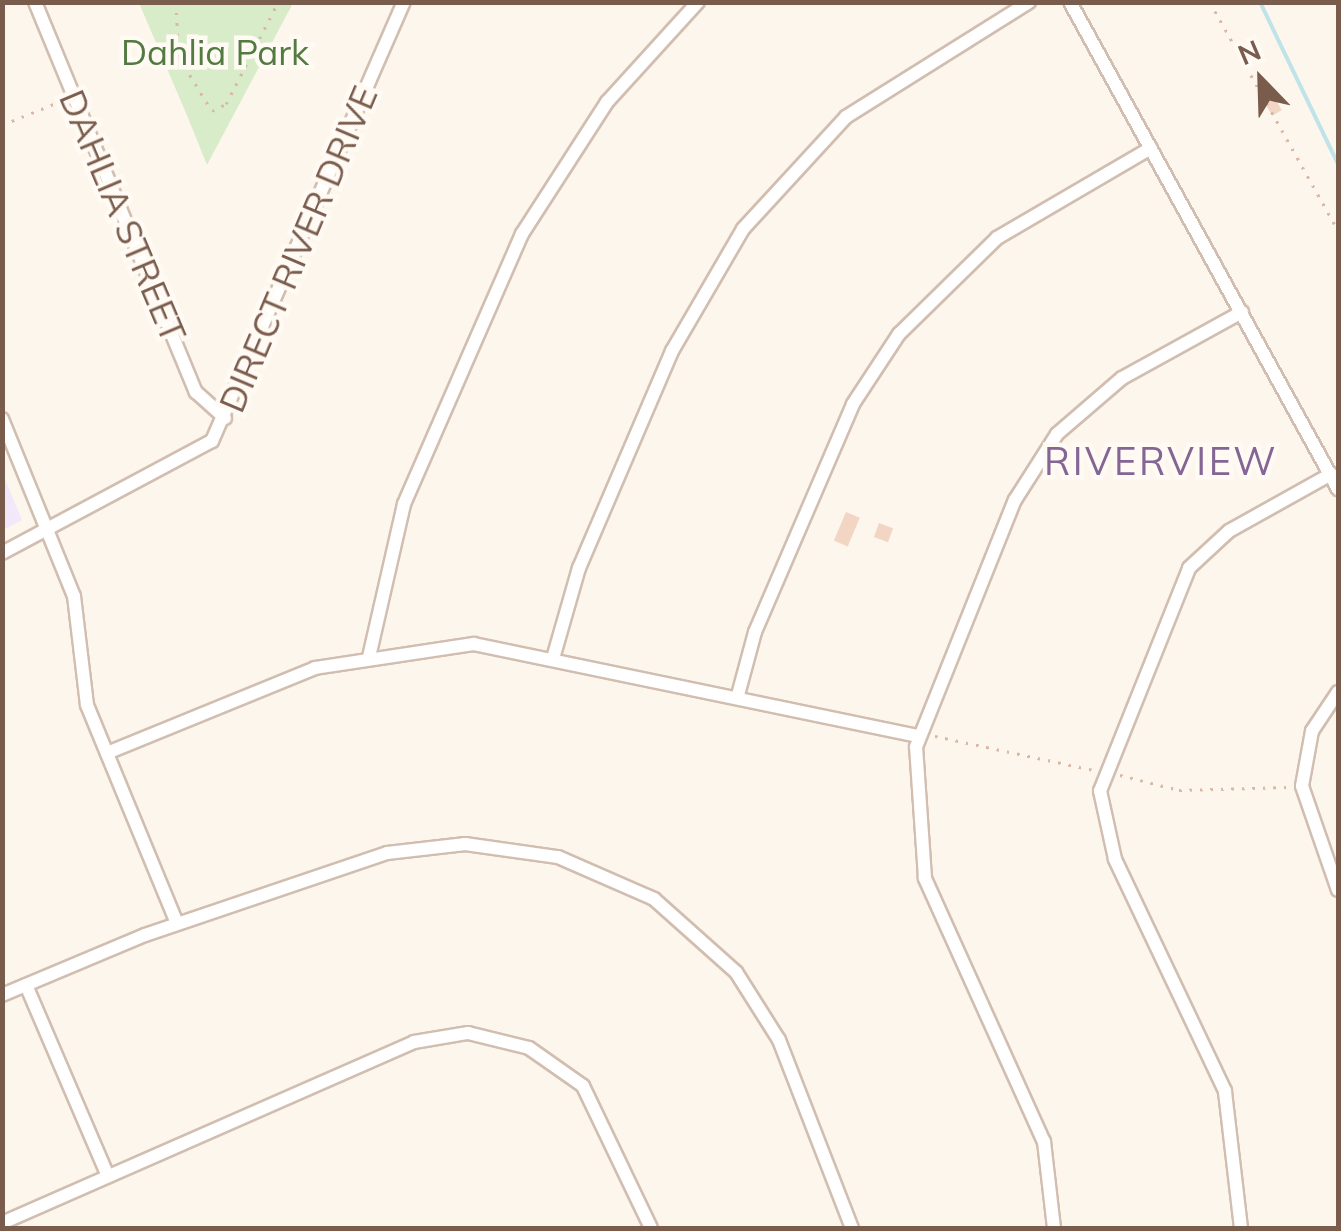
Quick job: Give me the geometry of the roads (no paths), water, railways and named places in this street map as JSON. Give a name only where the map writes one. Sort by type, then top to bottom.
[{"type":"street","name":"DAHLIA STREET","points":[[34,2],[196,392],[225,418]]},
{"type":"street","name":"DIRECT RIVER DRIVE","points":[[2,553],[201,450],[225,418],[404,2]]},
{"type":"street","points":[[370,657],[399,519],[522,234],[607,102],[698,2]]},
{"type":"street","points":[[554,655],[578,568],[672,351],[743,229],[846,117],[1028,2]]},
{"type":"street","points":[[1070,2],[1338,489]]},
{"type":"street","points":[[738,695],[755,632],[854,404],[899,334],[997,238],[1151,148]]},
{"type":"street","points":[[1054,1228],[1044,1142],[920,861],[924,735],[1015,500],[1057,434],[1122,378],[1242,312]]},
{"type":"street","points":[[2,419],[74,596],[83,689],[177,923]]},
{"type":"street","points":[[1241,1228],[1225,1092],[1115,859],[1100,791],[1190,568],[1229,531],[1330,474]]},
{"type":"street","points":[[107,753],[298,673],[370,657],[474,644],[554,655],[924,735]]},
{"type":"street","points":[[1338,692],[1312,732],[1302,786],[1338,890]]},
{"type":"street","points":[[3,994],[177,923],[426,847],[524,849],[618,879],[694,929],[760,1007],[852,1228]]},
{"type":"street","points":[[26,985],[108,1176]]},
{"type":"street","points":[[2,1223],[414,1042],[468,1033],[529,1048],[582,1086],[651,1228]]},
{"type":"waterway","points":[[1260,2],[1338,164]]},
{"type":"district","name":"RIVERVIEW","points":[[1161,462]]},
{"type":"park label","name":"Dahlia Park","points":[[215,52]]}]
